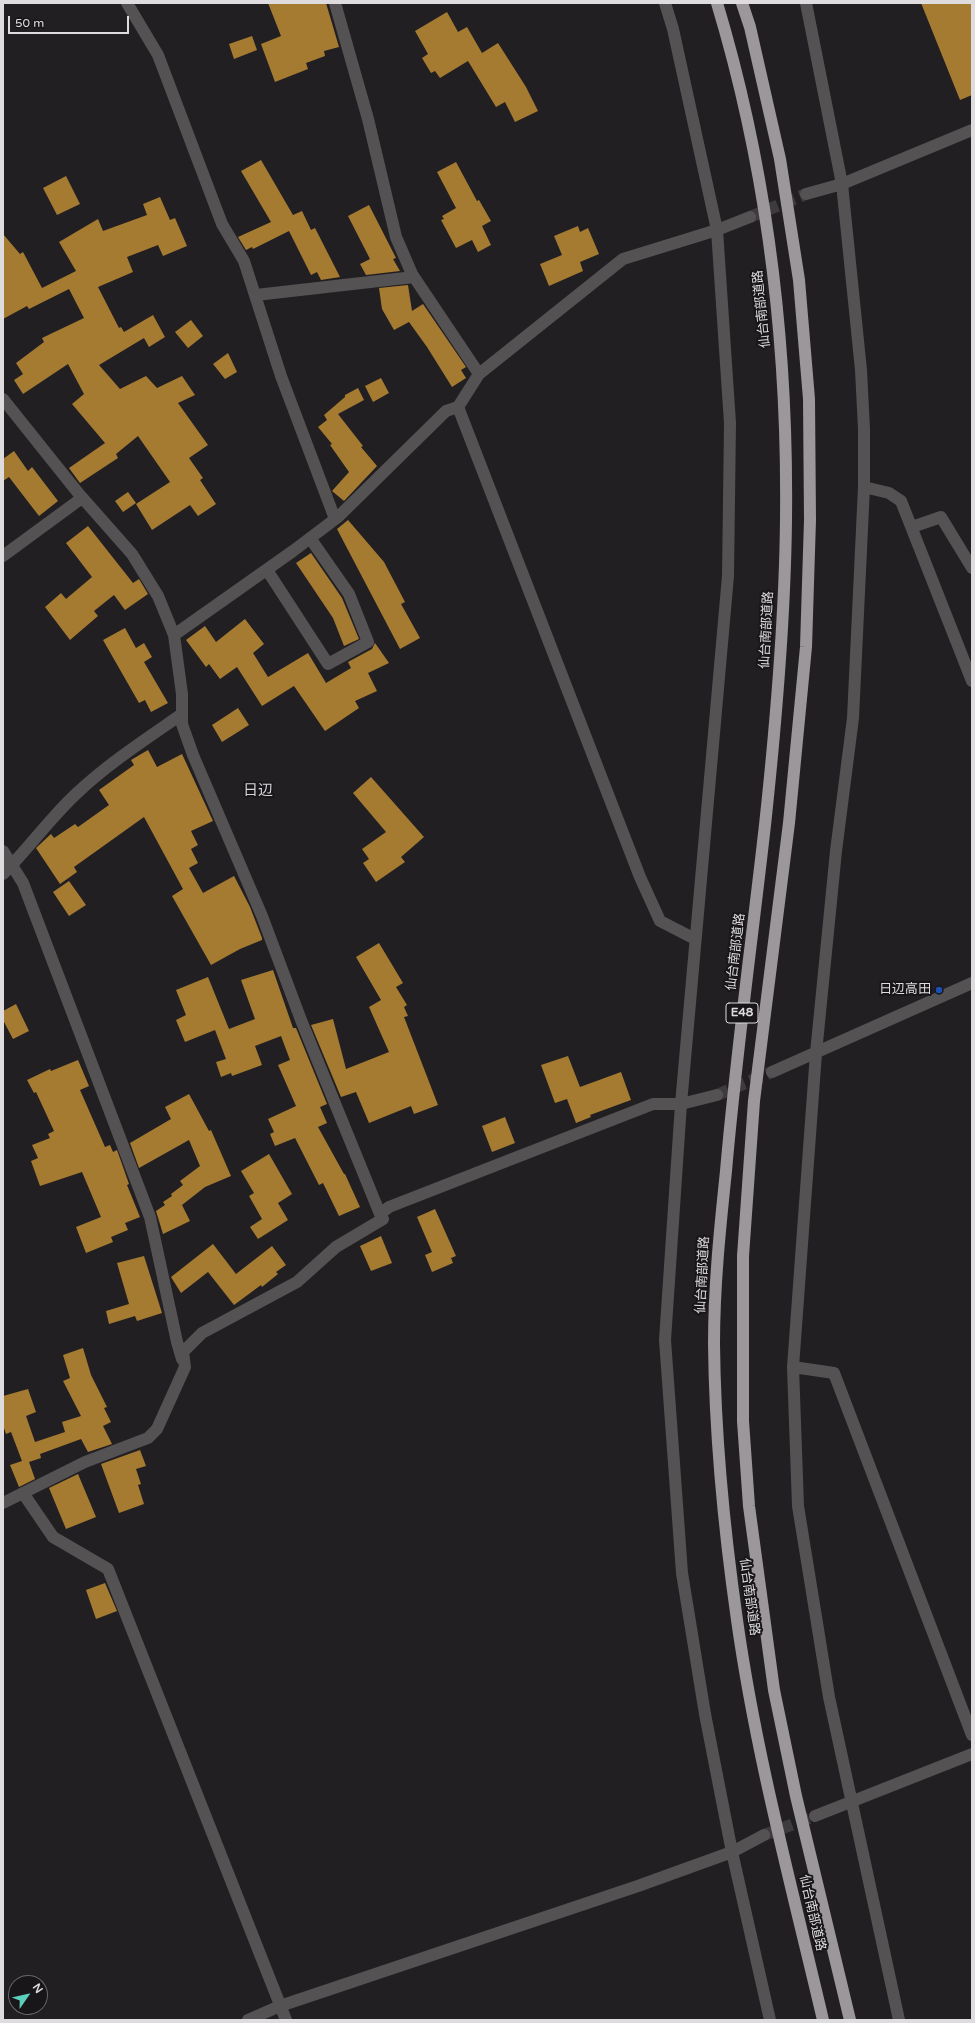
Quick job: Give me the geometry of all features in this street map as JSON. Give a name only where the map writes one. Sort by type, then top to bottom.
[{"type":"highway","name":"仙台南部道路","points":[[717,3],[756,163],[774,282],[784,400],[786,518],[781,646],[765,820],[732,1100],[718,1254],[714,1342],[718,1429],[725,1520],[737,1624],[763,1757],[823,2020]]},
{"type":"highway","name":"仙台南部道路","points":[[742,3],[750,27],[780,159],[799,280],[809,399],[810,520],[806,647],[789,823],[754,1101],[743,1256],[743,1421],[749,1506],[774,1690],[798,1804],[850,2020]]},
{"type":"street","points":[[127,3],[158,55],[222,224],[244,261],[281,376],[335,519]]},
{"type":"street","points":[[335,3],[368,119],[396,237],[414,277],[479,374]]},
{"type":"street","points":[[665,3],[673,29],[717,230],[730,423],[728,576],[681,1104],[665,1340],[682,1573],[705,1714],[732,1852],[770,2020]]},
{"type":"street","points":[[806,3],[842,184],[862,370],[864,487],[853,718],[836,851],[816,1053],[793,1367],[798,1506],[829,1697],[850,1801],[899,2020]]},
{"type":"street","points":[[806,194],[842,184],[972,130]]},
{"type":"street","points":[[174,635],[267,570],[335,519],[446,411],[458,407],[479,374],[623,259],[717,230],[750,217]]},
{"type":"street","points":[[256,295],[414,277]]},
{"type":"street","points":[[3,399],[82,498],[132,554],[158,596],[174,635],[182,694],[182,724],[193,755],[262,916],[301,1020],[380,1214],[384,1219],[336,1247],[297,1282],[202,1334],[183,1352],[185,1367],[157,1429],[148,1438],[85,1462],[3,1503]]},
{"type":"street","points":[[458,407],[548,636],[640,877],[660,922],[695,939]]},
{"type":"street","points":[[864,487],[888,493],[901,501],[972,681]]},
{"type":"street","points":[[3,556],[82,498]]},
{"type":"street","points":[[912,526],[941,517],[972,568]]},
{"type":"street","points":[[267,570],[328,664],[368,642],[349,594],[310,538]]},
{"type":"street","points":[[7,870],[59,810],[78,792],[134,746],[182,714]]},
{"type":"street","points":[[3,851],[7,870],[23,883],[150,1217],[177,1342],[185,1367]]},
{"type":"street","points":[[772,1072],[946,993],[972,983]]},
{"type":"street","points":[[380,1214],[390,1207],[411,1198],[652,1104],[681,1104],[717,1095]]},
{"type":"street","points":[[793,1367],[834,1373],[972,1735]]},
{"type":"street","points":[[23,1493],[53,1537],[108,1569],[286,2020]]},
{"type":"street","points":[[816,1816],[850,1801],[972,1754]]},
{"type":"street","points":[[248,2020],[280,2006],[638,1886],[732,1852],[764,1835]]},
{"type":"building","points":[[268,3],[326,3],[339,47],[324,51],[325,56],[306,63],[308,69],[275,82],[261,44],[281,36]]},
{"type":"building","points":[[921,3],[972,3],[972,95],[960,100]]},
{"type":"building","points":[[447,12],[458,32],[467,27],[482,53],[498,43],[526,87],[538,111],[515,122],[505,102],[496,107],[468,61],[440,78],[435,71],[431,73],[422,58],[428,54],[415,31]]},
{"type":"building","points":[[252,36],[257,50],[234,59],[229,44]]},
{"type":"building","points":[[261,160],[293,215],[302,211],[311,230],[315,228],[340,277],[321,280],[317,272],[311,275],[289,231],[253,249],[252,247],[246,250],[238,237],[271,222],[241,171]]},
{"type":"building","points":[[456,162],[477,201],[479,200],[491,221],[482,226],[491,245],[478,252],[472,240],[456,248],[441,220],[444,219],[442,216],[456,208],[437,172]]},
{"type":"building","points":[[66,176],[80,204],[57,215],[43,188]]},
{"type":"building","points":[[160,197],[170,220],[175,218],[187,246],[163,256],[158,245],[127,257],[133,272],[98,287],[119,328],[121,327],[124,332],[153,315],[165,337],[149,347],[144,338],[99,365],[120,389],[146,376],[157,388],[182,376],[195,395],[178,403],[208,445],[189,458],[203,478],[200,480],[216,504],[198,516],[190,505],[152,530],[136,504],[170,482],[138,436],[116,454],[118,458],[80,483],[69,468],[105,443],[72,404],[84,394],[68,364],[23,394],[14,380],[23,374],[16,363],[44,342],[42,338],[84,318],[69,289],[29,309],[27,306],[3,319],[3,234],[20,254],[23,252],[42,288],[76,271],[59,242],[98,219],[103,231],[147,215],[143,204]]},
{"type":"building","points":[[369,205],[396,258],[393,259],[400,271],[366,275],[360,264],[370,259],[348,216]]},
{"type":"building","points":[[578,226],[580,232],[588,228],[599,254],[580,262],[583,271],[549,286],[540,264],[562,255],[554,236]]},
{"type":"building","points":[[408,285],[412,311],[423,304],[466,367],[461,370],[466,378],[452,387],[427,347],[409,322],[394,330],[382,309],[379,288]]},
{"type":"building","points":[[191,320],[203,336],[188,348],[175,332]]},
{"type":"building","points":[[228,353],[237,372],[225,379],[213,364]]},
{"type":"building","points":[[381,378],[389,393],[373,402],[365,386]]},
{"type":"building","points":[[358,388],[364,400],[338,414],[363,446],[361,447],[377,466],[344,501],[332,491],[349,472],[330,445],[332,444],[318,427],[327,420],[324,415],[345,397],[345,395]]},
{"type":"building","points":[[14,451],[28,471],[32,467],[58,501],[39,516],[9,477],[3,481],[3,459]]},
{"type":"building","points":[[128,492],[136,503],[123,512],[115,501]]},
{"type":"building","points":[[348,520],[384,562],[405,602],[401,604],[420,638],[400,649],[337,529]]},
{"type":"building","points":[[88,526],[133,583],[139,579],[148,594],[125,610],[114,595],[94,611],[98,616],[70,640],[45,607],[61,593],[66,599],[92,577],[66,543]]},
{"type":"building","points":[[311,553],[342,598],[359,639],[344,646],[333,618],[296,563]]},
{"type":"building","points":[[245,619],[264,644],[253,653],[268,677],[308,653],[326,683],[351,668],[348,662],[372,649],[375,643],[389,663],[368,673],[377,691],[355,701],[359,708],[325,731],[294,686],[262,706],[237,667],[220,679],[209,664],[206,667],[186,640],[205,626],[216,642]]},
{"type":"building","points":[[125,628],[136,648],[144,643],[152,657],[144,662],[168,703],[151,712],[145,700],[139,703],[103,640]]},
{"type":"building","points":[[238,708],[249,725],[222,742],[212,725]]},
{"type":"building","points":[[148,750],[157,767],[182,754],[213,821],[191,831],[198,845],[191,849],[198,863],[189,868],[203,893],[234,876],[250,907],[262,938],[262,940],[240,949],[211,965],[172,896],[183,889],[144,817],[74,867],[77,872],[60,884],[36,848],[51,834],[54,838],[75,824],[78,827],[109,805],[99,790],[134,765],[131,760]]},
{"type":"building","points":[[371,777],[424,837],[401,857],[405,862],[376,882],[363,863],[369,859],[362,849],[386,832],[353,793]]},
{"type":"building","points":[[69,881],[86,905],[69,916],[53,892]]},
{"type":"building","points":[[379,943],[403,983],[396,987],[407,1005],[404,1007],[408,1016],[404,1017],[438,1105],[414,1114],[411,1106],[369,1123],[356,1092],[341,1097],[311,1025],[333,1019],[346,1069],[389,1052],[369,1007],[381,1000],[356,957]]},
{"type":"building","points":[[273,970],[293,1028],[296,1028],[327,1104],[320,1107],[327,1123],[318,1127],[345,1174],[360,1207],[339,1216],[323,1183],[319,1185],[295,1138],[275,1146],[270,1134],[274,1132],[268,1119],[296,1106],[278,1065],[290,1060],[281,1036],[255,1046],[262,1065],[232,1076],[231,1073],[221,1077],[216,1062],[226,1059],[215,1030],[185,1042],[176,1020],[186,1015],[176,990],[208,977],[229,1029],[255,1019],[241,980]]},
{"type":"building","points":[[16,1004],[29,1031],[13,1039],[3,1020],[3,1011]]},
{"type":"building","points":[[568,1056],[580,1087],[621,1072],[631,1100],[590,1115],[591,1117],[576,1123],[567,1099],[555,1103],[541,1065]]},
{"type":"building","points":[[78,1060],[89,1086],[80,1090],[105,1147],[110,1145],[113,1152],[117,1150],[129,1184],[127,1185],[140,1217],[125,1223],[128,1230],[111,1237],[113,1242],[86,1253],[76,1227],[101,1217],[82,1172],[40,1186],[31,1161],[38,1158],[32,1145],[50,1138],[48,1134],[54,1131],[36,1092],[34,1093],[27,1080],[50,1069],[51,1071]]},
{"type":"building","points":[[189,1094],[209,1131],[211,1130],[231,1176],[205,1187],[182,1205],[190,1221],[163,1234],[156,1211],[165,1205],[163,1202],[172,1196],[171,1194],[183,1185],[180,1181],[200,1166],[189,1140],[139,1168],[130,1143],[171,1119],[165,1107]]},
{"type":"building","points":[[505,1117],[515,1143],[492,1152],[482,1126]]},
{"type":"building","points":[[269,1154],[292,1194],[278,1203],[288,1220],[258,1239],[250,1227],[262,1219],[249,1196],[254,1193],[241,1171]]},
{"type":"building","points":[[435,1209],[456,1256],[451,1258],[453,1263],[432,1272],[425,1255],[432,1252],[417,1217]]},
{"type":"building","points":[[381,1236],[392,1263],[371,1271],[360,1246]]},
{"type":"building","points":[[213,1244],[236,1274],[272,1246],[286,1265],[276,1272],[278,1274],[262,1287],[261,1285],[234,1305],[208,1272],[181,1293],[171,1277]]},
{"type":"building","points":[[144,1256],[162,1313],[137,1321],[135,1316],[109,1324],[106,1311],[129,1304],[117,1263]]},
{"type":"building","points":[[83,1348],[91,1375],[107,1407],[104,1408],[111,1422],[103,1426],[112,1444],[88,1452],[81,1439],[40,1454],[41,1458],[29,1462],[35,1479],[19,1487],[10,1465],[22,1461],[11,1432],[6,1434],[3,1425],[3,1396],[28,1389],[36,1412],[26,1416],[35,1442],[65,1432],[62,1422],[81,1416],[63,1381],[70,1378],[63,1355]]},
{"type":"building","points":[[140,1450],[146,1466],[136,1469],[141,1484],[138,1485],[144,1504],[119,1513],[101,1464]]},
{"type":"building","points":[[78,1474],[96,1517],[66,1529],[49,1488]]},
{"type":"building","points":[[105,1583],[117,1611],[96,1619],[86,1590]]},
{"type":"tunnel","points":[[750,217],[806,194]]},
{"type":"tunnel","points":[[717,1095],[772,1072]]},
{"type":"tunnel","points":[[764,1835],[815,1816]]},
{"type":"place","name":"日辺高田","points":[[939,990]]},
{"type":"district","name":"日辺","points":[[258,791]]}]
